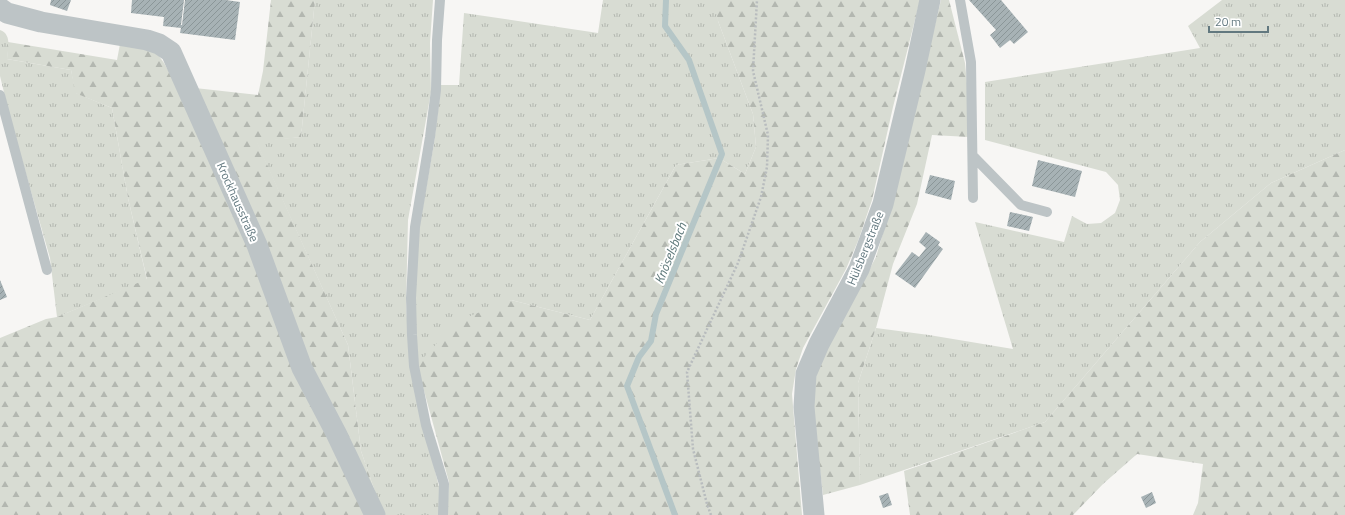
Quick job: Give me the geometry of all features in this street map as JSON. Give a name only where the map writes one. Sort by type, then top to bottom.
[{"type":"street","name":"Hülsbergstraße","points":[[814,515],[804,407],[806,374],[818,344],[859,270],[882,204],[912,84],[930,0]]},
{"type":"street","name":"Krockhausstraße","points":[[0,8],[7,13],[41,22],[147,40],[159,44],[171,52],[257,245],[302,368],[336,433],[375,515]]},
{"type":"lane","points":[[440,0],[437,40],[436,90],[415,227],[411,298],[414,366],[426,425],[444,484],[443,515]]},
{"type":"lane","points":[[960,0],[971,62],[974,198]]},
{"type":"lane","points":[[0,94],[47,270]]},
{"type":"lane","points":[[973,156],[1021,205],[1047,212]]},
{"type":"path","points":[[711,515],[693,449],[687,372],[738,263],[761,197],[767,167],[768,135],[752,71],[757,0]]},
{"type":"green space","points":[[271,0],[315,0],[301,137],[257,142],[348,345],[361,451],[383,515],[0,515],[0,338],[46,319],[57,317],[147,279],[128,198],[112,108],[75,93],[71,70],[7,59],[8,42],[117,60],[120,44],[154,49],[177,86],[258,95],[263,71]]},
{"type":"green space","points":[[315,0],[433,0],[430,43],[431,92],[408,220],[406,305],[411,371],[439,487],[441,515],[383,515],[361,451],[348,345],[256,141],[301,137]]},
{"type":"green space","points":[[603,0],[717,0],[718,21],[753,114],[756,147],[745,174],[719,158],[676,165],[590,320],[511,300],[417,365],[415,299],[419,229],[434,143],[440,85],[459,85],[464,13],[598,33]]},
{"type":"green space","points":[[714,0],[920,0],[893,107],[872,200],[858,241],[846,269],[803,348],[796,369],[792,394],[802,515],[447,515],[449,482],[417,365],[457,321],[511,300],[590,320],[676,165],[719,158],[745,174],[756,147],[753,114],[718,21]]},
{"type":"green space","points":[[941,0],[949,0],[965,63],[969,104],[969,137],[932,135],[917,204],[893,264],[876,328],[858,383],[860,485],[823,495],[811,396],[819,365],[876,257],[891,206]]},
{"type":"green space","points":[[1222,0],[1345,0],[1345,150],[1271,183],[1200,242],[1045,422],[860,485],[858,383],[876,328],[1013,349],[975,222],[1064,242],[1072,216],[1087,224],[1101,223],[1115,213],[1120,200],[1118,185],[1106,172],[985,140],[985,82],[1200,48],[1188,26]]},
{"type":"green space","points":[[0,30],[4,32],[8,38],[7,59],[71,70],[76,93],[112,108],[128,198],[147,280],[57,317],[50,258],[12,125],[0,76]]},
{"type":"green space","points":[[1345,150],[1345,515],[1193,515],[1198,503],[1203,464],[1137,454],[1103,484],[1073,515],[910,515],[904,471],[1045,422],[1200,242],[1271,183]]},
{"type":"building","points":[[51,0],[71,0],[67,11],[50,5]]},
{"type":"building","points":[[132,0],[184,0],[181,25],[185,0],[226,0],[240,2],[235,40],[180,33],[181,28],[163,26],[164,17],[131,13]]},
{"type":"building","points":[[969,0],[1001,0],[1028,32],[1014,44],[1010,40],[1000,48],[990,35],[996,30]]},
{"type":"building","points":[[1038,160],[1082,171],[1075,197],[1032,186]]},
{"type":"building","points":[[930,175],[955,181],[951,200],[925,193]]},
{"type":"building","points":[[1010,212],[1033,217],[1029,231],[1007,226]]},
{"type":"building","points":[[926,232],[940,242],[938,245],[943,249],[915,288],[895,274],[912,252],[919,257],[926,248],[919,242]]},
{"type":"building","points":[[0,280],[7,297],[0,300]]},
{"type":"building","points":[[1152,492],[1156,503],[1146,508],[1141,497]]},
{"type":"building","points":[[888,493],[892,505],[883,508],[879,496]]},
{"type":"waterway","name":"Knöselsbach","points":[[666,0],[665,26],[689,60],[722,154],[656,314],[651,341],[639,357],[627,386],[675,515]]}]
